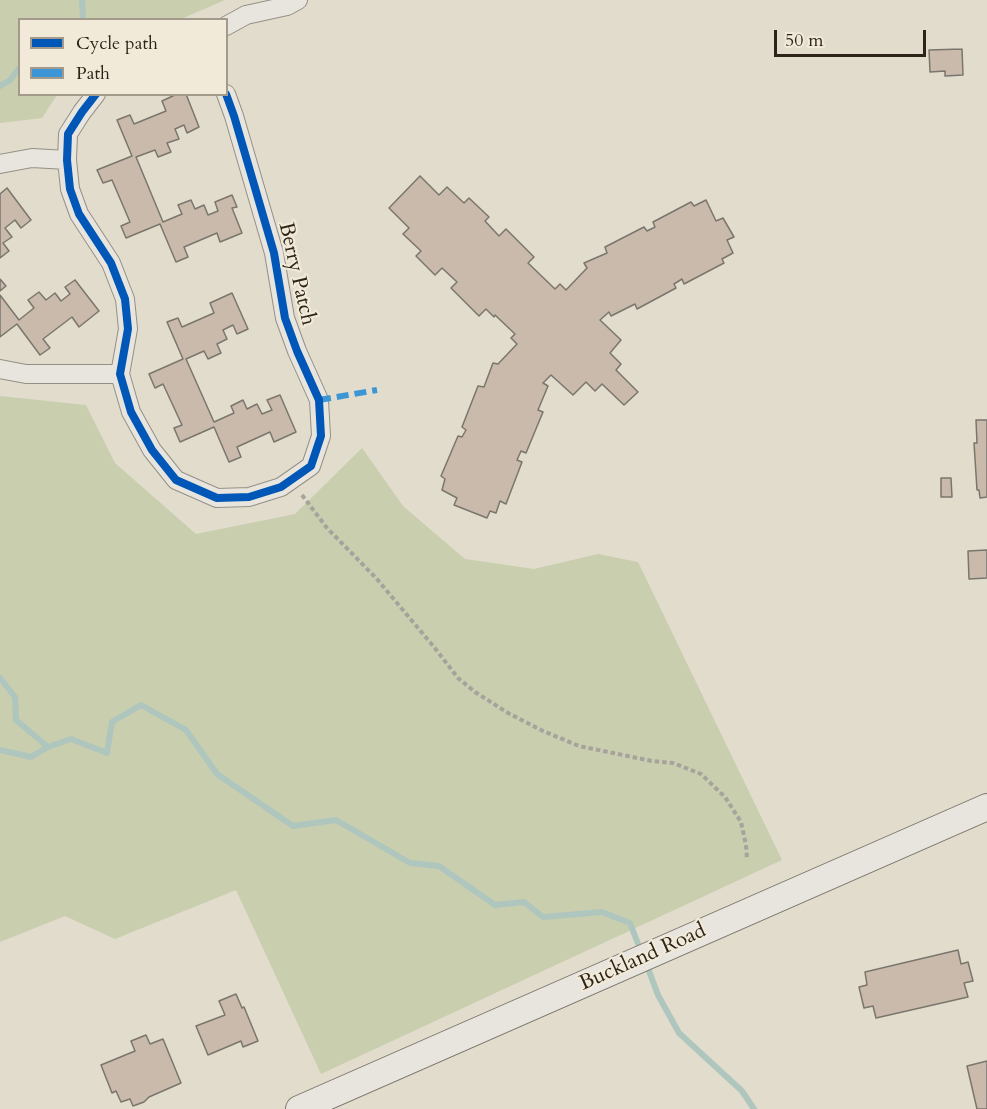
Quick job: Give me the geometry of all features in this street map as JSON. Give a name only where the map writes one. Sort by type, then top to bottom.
[{"type":"main road","name":"Buckland Road","points":[[299,1109],[987,807]]},
{"type":"street","points":[[228,25],[246,15],[286,6],[298,0]]},
{"type":"street","name":"Berry Patch","points":[[94,96],[68,134],[67,160],[70,189],[79,214],[111,263],[124,299],[128,329],[120,374],[131,412],[152,450],[176,480],[217,498],[249,497],[281,487],[311,466],[321,436],[319,400],[285,318],[274,252],[227,96]]},
{"type":"street","points":[[0,164],[32,158],[67,160]]},
{"type":"street","points":[[0,369],[26,374],[120,374]]},
{"type":"path","points":[[291,480],[327,528],[376,578],[458,678],[508,713],[579,746],[673,763],[701,774],[725,797],[741,822],[747,859]]},
{"type":"green space","points":[[0,0],[225,0],[183,18],[18,18],[18,96],[56,96],[42,118],[0,123]]},
{"type":"green space","points":[[0,396],[86,405],[115,463],[196,534],[295,514],[362,448],[403,506],[465,559],[534,569],[598,554],[638,562],[782,860],[321,1074],[236,890],[115,939],[65,916],[0,942]]},
{"type":"building","points":[[962,49],[963,75],[945,76],[945,71],[930,72],[929,50]]},
{"type":"building","points":[[173,96],[187,96],[199,127],[187,133],[184,125],[175,129],[179,139],[167,143],[171,152],[158,157],[155,150],[136,157],[163,222],[182,214],[178,205],[191,200],[195,209],[204,205],[208,215],[218,211],[215,202],[232,195],[237,207],[232,208],[242,233],[220,242],[217,233],[184,247],[188,257],[176,262],[160,224],[126,238],[121,226],[130,222],[112,180],[103,183],[97,170],[132,156],[117,120],[130,115],[134,124],[166,111],[162,101]]},
{"type":"building","points":[[420,176],[439,195],[447,187],[464,203],[469,198],[489,217],[485,221],[499,236],[506,229],[534,257],[528,263],[555,289],[560,284],[566,290],[587,268],[584,263],[607,253],[605,247],[644,227],[647,231],[655,227],[653,222],[691,202],[694,206],[706,200],[716,221],[723,218],[734,237],[727,240],[733,253],[722,259],[724,263],[684,284],[682,279],[674,284],[676,288],[637,309],[635,304],[611,316],[609,312],[600,320],[621,340],[610,353],[621,364],[616,370],[638,392],[624,405],[602,384],[595,391],[586,382],[573,395],[551,375],[543,383],[548,386],[538,410],[543,412],[526,453],[521,451],[517,460],[522,462],[506,504],[500,501],[496,513],[490,511],[487,518],[454,505],[457,498],[442,490],[445,479],[441,476],[458,436],[462,437],[466,430],[462,427],[478,386],[484,387],[493,363],[498,364],[517,344],[511,338],[515,334],[495,315],[494,317],[486,309],[479,316],[451,288],[457,282],[442,268],[435,275],[416,256],[421,251],[403,234],[409,228],[389,208]]},
{"type":"building","points":[[7,188],[31,220],[21,228],[15,220],[5,228],[12,237],[3,243],[9,251],[0,258],[0,194]]},
{"type":"building","points":[[0,279],[6,286],[0,291]]},
{"type":"building","points":[[75,280],[99,311],[79,327],[72,317],[43,339],[50,348],[40,355],[17,324],[0,337],[0,295],[19,320],[34,308],[28,300],[39,292],[46,300],[55,293],[61,301],[70,294],[65,287]]},
{"type":"building","points":[[232,293],[248,329],[237,334],[233,325],[223,330],[227,339],[217,344],[221,353],[208,359],[204,351],[186,359],[214,422],[234,413],[231,406],[243,400],[247,409],[257,404],[262,414],[272,410],[267,400],[280,395],[296,432],[274,442],[270,432],[237,447],[241,457],[229,462],[214,427],[180,442],[174,428],[182,425],[163,384],[155,388],[149,374],[183,359],[167,322],[178,318],[182,327],[214,313],[210,303]]},
{"type":"building","points":[[976,420],[987,420],[987,497],[980,498],[979,490],[977,490],[974,443],[977,443]]},
{"type":"building","points":[[941,478],[951,478],[952,497],[941,497]]},
{"type":"building","points":[[987,550],[987,578],[969,579],[968,551]]},
{"type":"building","points":[[958,950],[961,964],[968,962],[973,981],[964,983],[968,997],[876,1018],[873,1006],[864,1008],[859,987],[867,985],[865,972]]},
{"type":"building","points":[[236,994],[258,1041],[243,1047],[241,1041],[208,1055],[196,1026],[225,1015],[219,1001]]},
{"type":"building","points":[[146,1035],[150,1044],[163,1039],[181,1083],[133,1106],[130,1099],[121,1102],[116,1091],[112,1093],[101,1065],[135,1051],[131,1041]]},
{"type":"building","points":[[987,1061],[987,1109],[977,1109],[967,1066]]},
{"type":"waterway","points":[[82,0],[83,18]]},
{"type":"waterway","points":[[0,86],[10,80],[18,70]]},
{"type":"waterway","points":[[0,678],[15,697],[16,720],[48,747]]},
{"type":"waterway","points":[[0,750],[31,757],[48,747],[71,739],[107,753],[112,722],[141,705],[186,730],[217,774],[293,826],[336,820],[410,863],[439,866],[495,905],[524,902],[543,917],[602,912],[630,923],[642,954]]},
{"type":"waterway","points":[[646,963],[658,995],[679,1033],[742,1091],[754,1109]]},
{"type":"marked path","points":[[319,400],[377,390]]},
{"type":"cycle path","points":[[94,96],[68,134],[67,160],[70,189],[79,214],[111,263],[125,299],[128,329],[120,374],[131,412],[152,450],[176,480],[217,498],[249,497],[281,487],[311,466],[321,436],[319,400],[285,318],[274,253],[227,96]]}]
